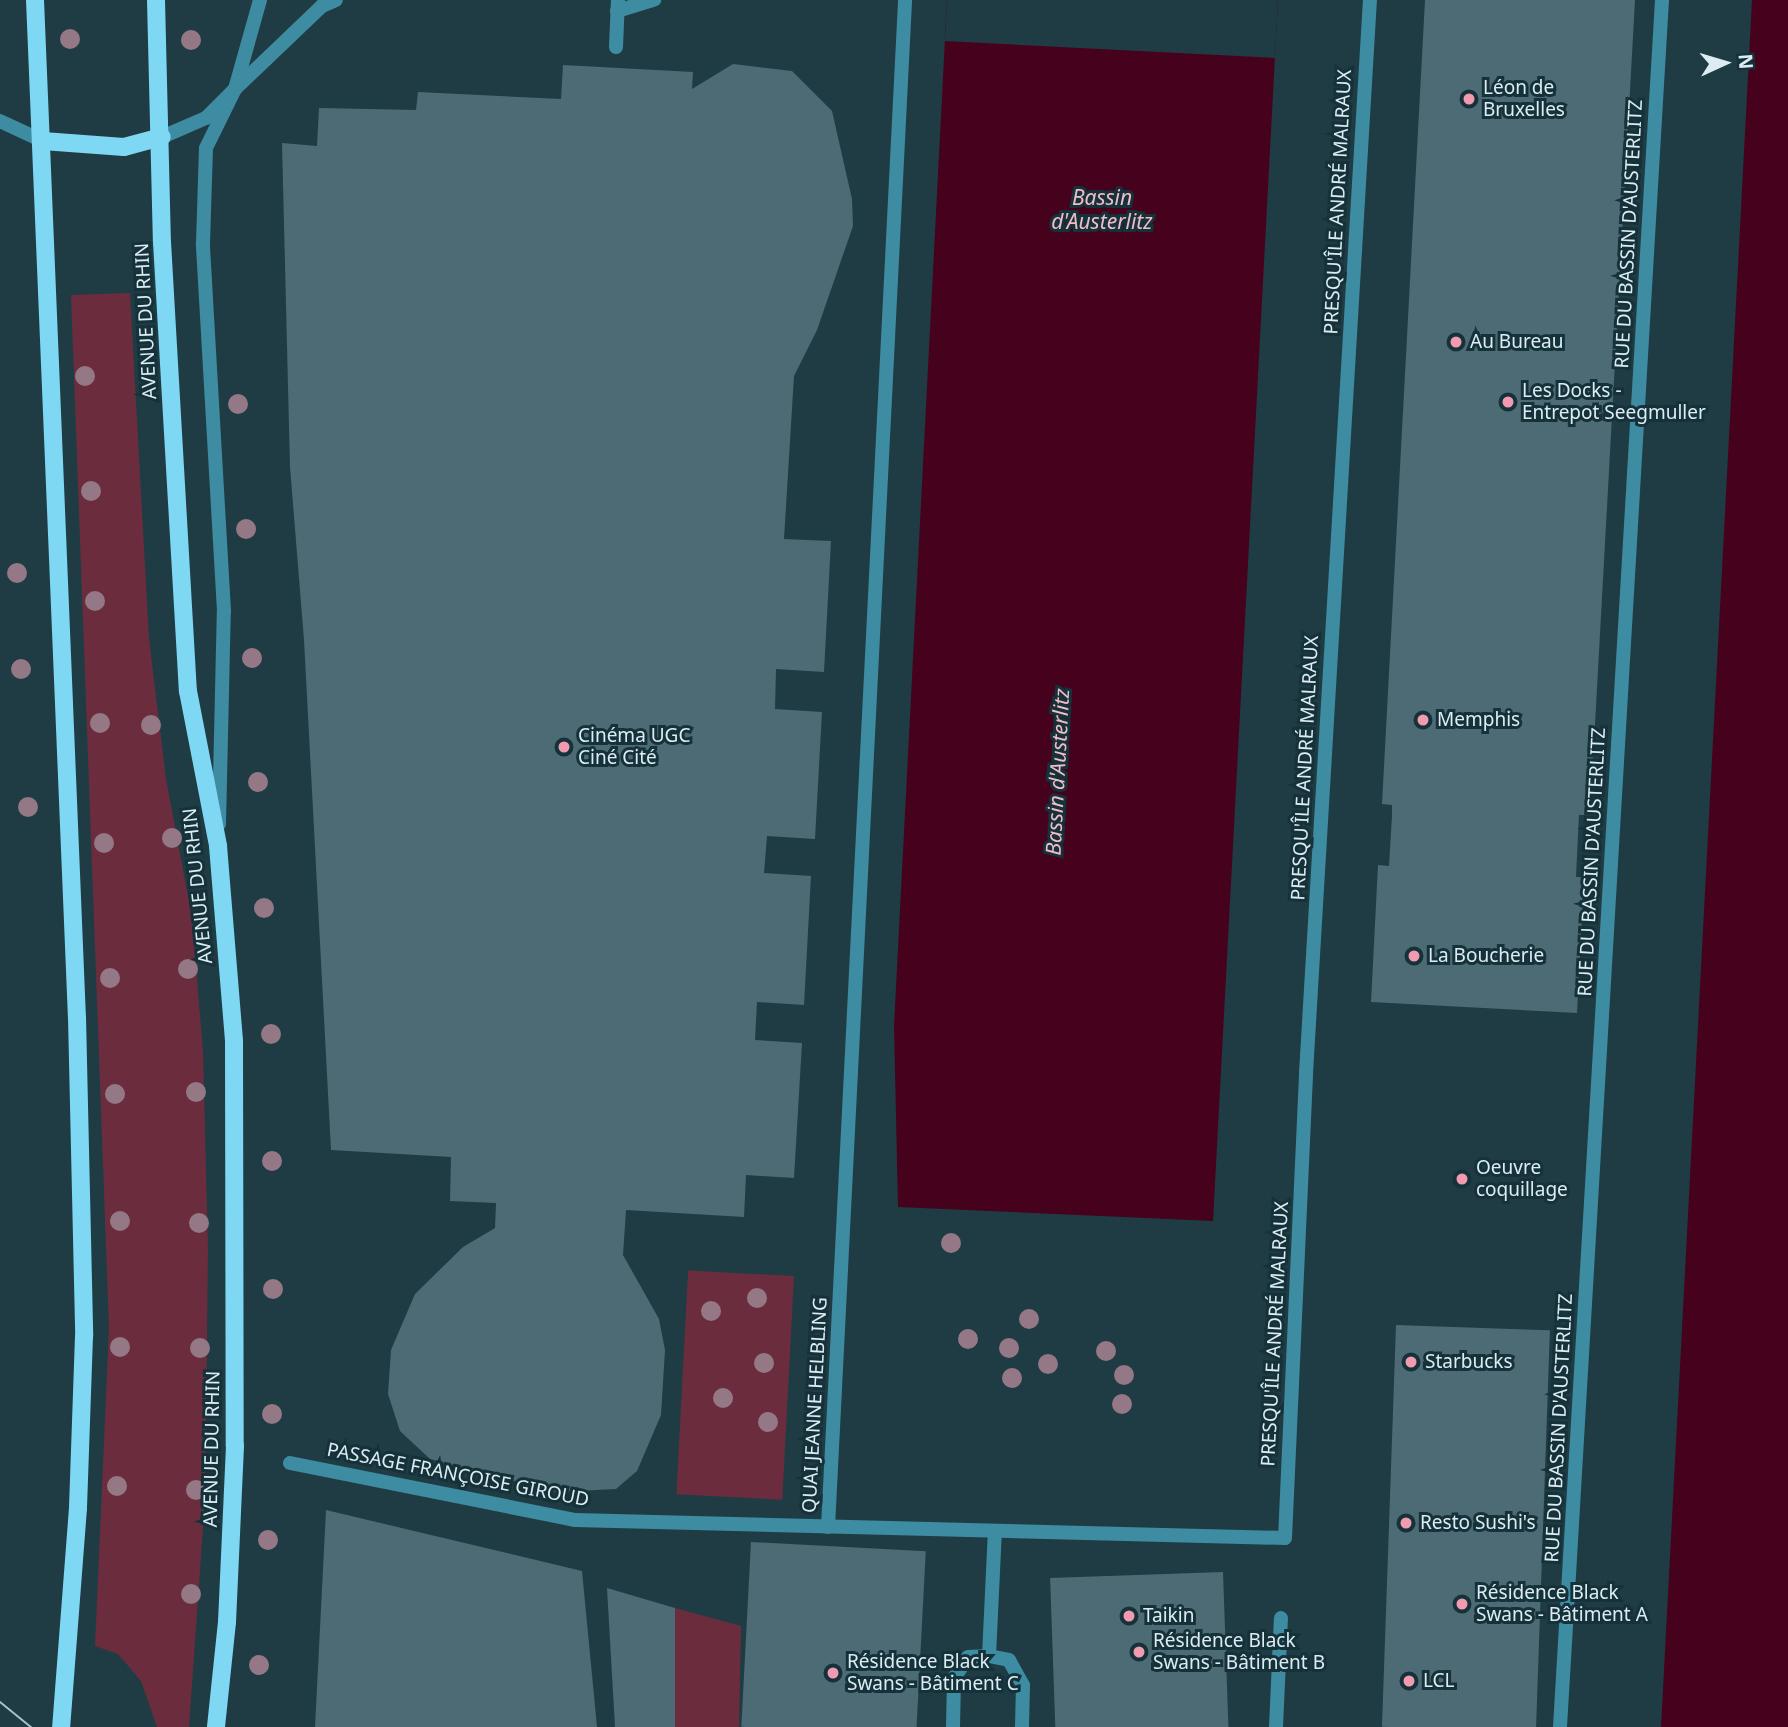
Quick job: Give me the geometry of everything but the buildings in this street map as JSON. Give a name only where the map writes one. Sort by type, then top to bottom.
[{"type":"main road","points":[[35,0],[43,141],[84,1336],[78,1508],[61,1727]]},
{"type":"main road","name":"AVENUE DU RHIN","points":[[156,0],[162,137],[162,242],[188,691],[218,846],[234,1041],[235,1446],[216,1727]]},
{"type":"main road","points":[[43,141],[124,147],[162,137]]},
{"type":"street","points":[[218,846],[224,611],[203,223],[206,148],[235,89],[260,0]]},
{"type":"street","points":[[162,137],[206,118],[322,6],[336,0]]},
{"type":"street","points":[[616,47],[617,6],[654,0]]},
{"type":"street","name":"QUAI JEANNE HELBLING","points":[[905,0],[828,1527],[1285,1538]]},
{"type":"street","name":"PRESQU'ÎLE ANDRÉ MALRAUX","points":[[1285,1538],[1306,1073],[1370,0]]},
{"type":"street","name":"RUE DU BASSIN D'AUSTERLITZ","points":[[1560,1727],[1662,0]]},
{"type":"street","points":[[0,121],[43,141]]},
{"type":"street","name":"PASSAGE FRANÇOISE GIROUD","points":[[290,1463],[575,1520],[828,1527]]},
{"type":"street","points":[[989,1656],[995,1531]]},
{"type":"street","points":[[1276,1727],[1281,1618]]},
{"type":"street","points":[[953,1727],[954,1678],[968,1657],[989,1656],[1009,1660],[1023,1685],[1022,1727]]},
{"type":"shaded area","points":[[130,293],[149,639],[166,779],[192,918],[203,1052],[208,1249],[205,1499],[189,1727],[157,1727],[141,1681],[118,1654],[95,1646],[109,1328],[71,295]]},
{"type":"shaded area","points":[[688,1270],[794,1276],[782,1500],[676,1494]]},
{"type":"shaded area","points":[[675,1608],[741,1626],[739,1727],[675,1727]]},
{"type":"water","name":"Bassin d'Austerlitz","points":[[947,0],[1278,0],[1213,1221],[898,1207],[894,1026]]},
{"type":"water","points":[[1752,0],[1788,0],[1788,1727],[1661,1727]]},
{"type":"pier","points":[[947,0],[1278,0],[1275,58],[945,41]]},
{"type":"tram line","points":[[0,1702],[31,1727]]},
{"type":"place","name":"Léon de Bruxelles","points":[[1469,99]]},
{"type":"place","name":"Au Bureau","points":[[1456,342]]},
{"type":"place","name":"Les Docks - Entrepot Seegmuller","points":[[1508,402]]},
{"type":"place","name":"Memphis","points":[[1423,720]]},
{"type":"place","name":"Cinéma UGC Ciné Cité","points":[[564,747]]},
{"type":"place","name":"La Boucherie","points":[[1414,956]]},
{"type":"place","name":"Oeuvre coquillage","points":[[1462,1179]]},
{"type":"place","name":"Starbucks","points":[[1411,1362]]},
{"type":"place","name":"Resto Sushi's","points":[[1406,1523]]},
{"type":"place","name":"Résidence Black Swans - Bâtiment A","points":[[1462,1604]]},
{"type":"place","name":"Taikin","points":[[1129,1616]]},
{"type":"place","name":"Résidence Black Swans - Bâtiment B","points":[[1139,1652]]},
{"type":"place","name":"Résidence Black Swans - Bâtiment C","points":[[833,1673]]},
{"type":"place","name":"LCL","points":[[1409,1681]]}]
